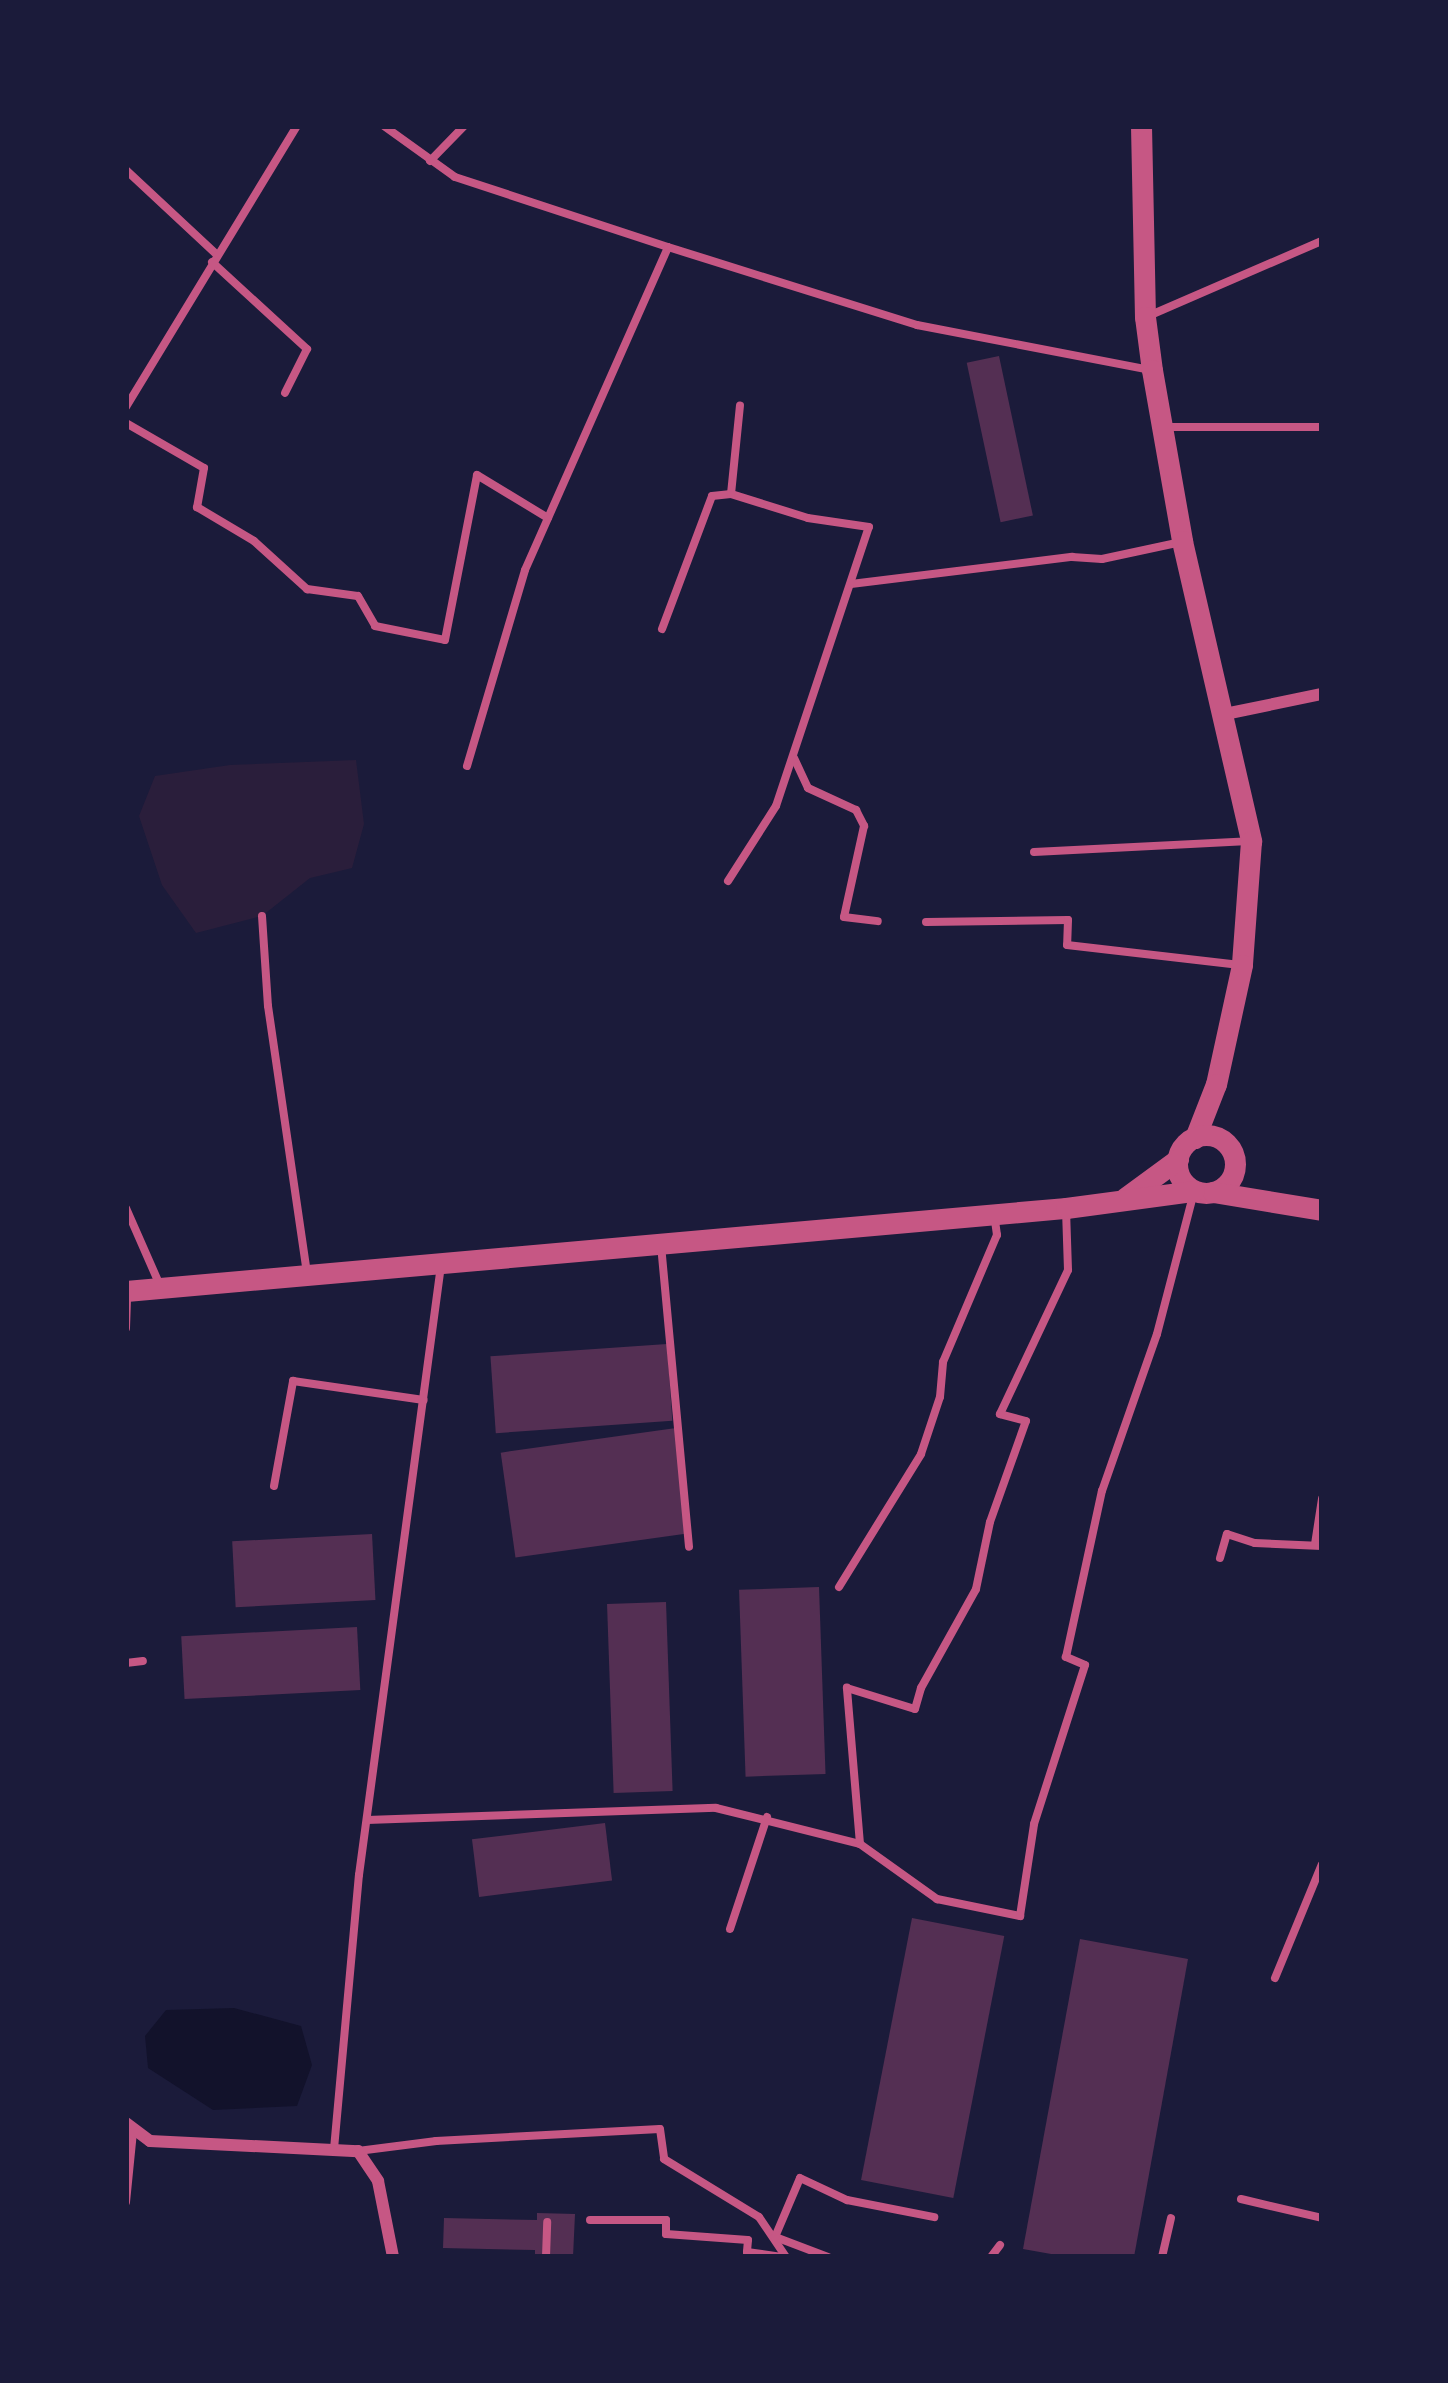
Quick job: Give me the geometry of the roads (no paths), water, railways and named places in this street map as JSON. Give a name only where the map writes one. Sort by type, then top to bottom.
[{"type":"street","points":[[1119,1202],[1178,1159],[1195,1138],[1216,1084],[1242,965],[1251,841],[1182,541],[1152,370],[1144,317],[1141,126]]},
{"type":"street","points":[[1225,714],[1322,694]]},
{"type":"street","points":[[1216,1084],[1222,1140],[1233,1154],[1233,1173]]},
{"type":"street","points":[[1195,1138],[1222,1140]]},
{"type":"street","points":[[1178,1159],[1180,1178],[1204,1191]]},
{"type":"street","points":[[1204,1191],[1233,1173]]},
{"type":"street","points":[[1233,1173],[1267,1198]]},
{"type":"street","points":[[127,1291],[159,1284],[307,1276],[1066,1208],[1204,1191],[1322,1210]]},
{"type":"street","points":[[129,2128],[150,2141],[182,2145],[358,2151],[378,2181],[393,2257]]},
{"type":"lane","points":[[126,407],[297,126]]},
{"type":"lane","points":[[384,126],[454,177],[668,247],[917,325],[1152,370]]},
{"type":"lane","points":[[430,161],[464,126]]},
{"type":"lane","points":[[126,170],[307,350],[285,393]]},
{"type":"lane","points":[[1144,317],[1322,241]]},
{"type":"lane","points":[[467,766],[525,570],[668,247]]},
{"type":"lane","points":[[731,494],[740,405]]},
{"type":"lane","points":[[126,423],[204,468],[197,507],[254,541],[307,590],[358,596],[375,626],[445,640],[477,475],[548,518]]},
{"type":"lane","points":[[1162,427],[1322,427]]},
{"type":"lane","points":[[662,629],[712,496],[731,494],[808,518],[869,526],[776,806],[728,881]]},
{"type":"lane","points":[[851,584],[1072,557],[1102,560],[1182,541]]},
{"type":"lane","points":[[794,756],[808,788],[856,810],[864,826],[844,917],[878,921]]},
{"type":"lane","points":[[1034,852],[1251,841]]},
{"type":"lane","points":[[262,916],[268,1006],[307,1276]]},
{"type":"lane","points":[[926,922],[1068,920],[1067,944],[1242,965]]},
{"type":"lane","points":[[367,1820],[716,1808],[767,1817],[860,1844],[937,1899],[1020,1916],[1034,1825],[1085,1665],[1066,1657],[1102,1491],[1204,1191]]},
{"type":"lane","points":[[126,1208],[159,1284]]},
{"type":"lane","points":[[860,1844],[848,1688],[915,1709],[921,1688],[976,1589],[990,1522],[1026,1421],[1000,1414],[1068,1270],[1066,1208]]},
{"type":"lane","points":[[839,1587],[922,1454],[940,1396],[943,1362],[997,1235],[994,1212]]},
{"type":"lane","points":[[661,1244],[689,1547]]},
{"type":"lane","points":[[334,2149],[367,1820],[442,1263]]},
{"type":"lane","points":[[126,1328],[127,1291]]},
{"type":"lane","points":[[274,1486],[293,1381],[424,1400]]},
{"type":"lane","points":[[1220,1558],[1228,1534],[1256,1543],[1318,1545],[1322,1499]]},
{"type":"lane","points":[[126,1664],[142,1661]]},
{"type":"lane","points":[[730,1929],[767,1817]]},
{"type":"lane","points":[[1275,1978],[1322,1864]]},
{"type":"lane","points":[[126,2202],[129,2128]]},
{"type":"lane","points":[[358,2151],[436,2141],[660,2129],[664,2159],[759,2217],[776,2237],[784,2257],[747,2252],[748,2240],[666,2234],[666,2220],[590,2220]]},
{"type":"lane","points":[[776,2237],[800,2178],[847,2200],[934,2217]]},
{"type":"lane","points":[[1241,2199],[1322,2218]]},
{"type":"lane","points":[[1162,2257],[1171,2218]]},
{"type":"lane","points":[[545,2257],[547,2222]]},
{"type":"lane","points":[[776,2237],[828,2257]]},
{"type":"lane","points":[[991,2257],[1000,2245]]}]
